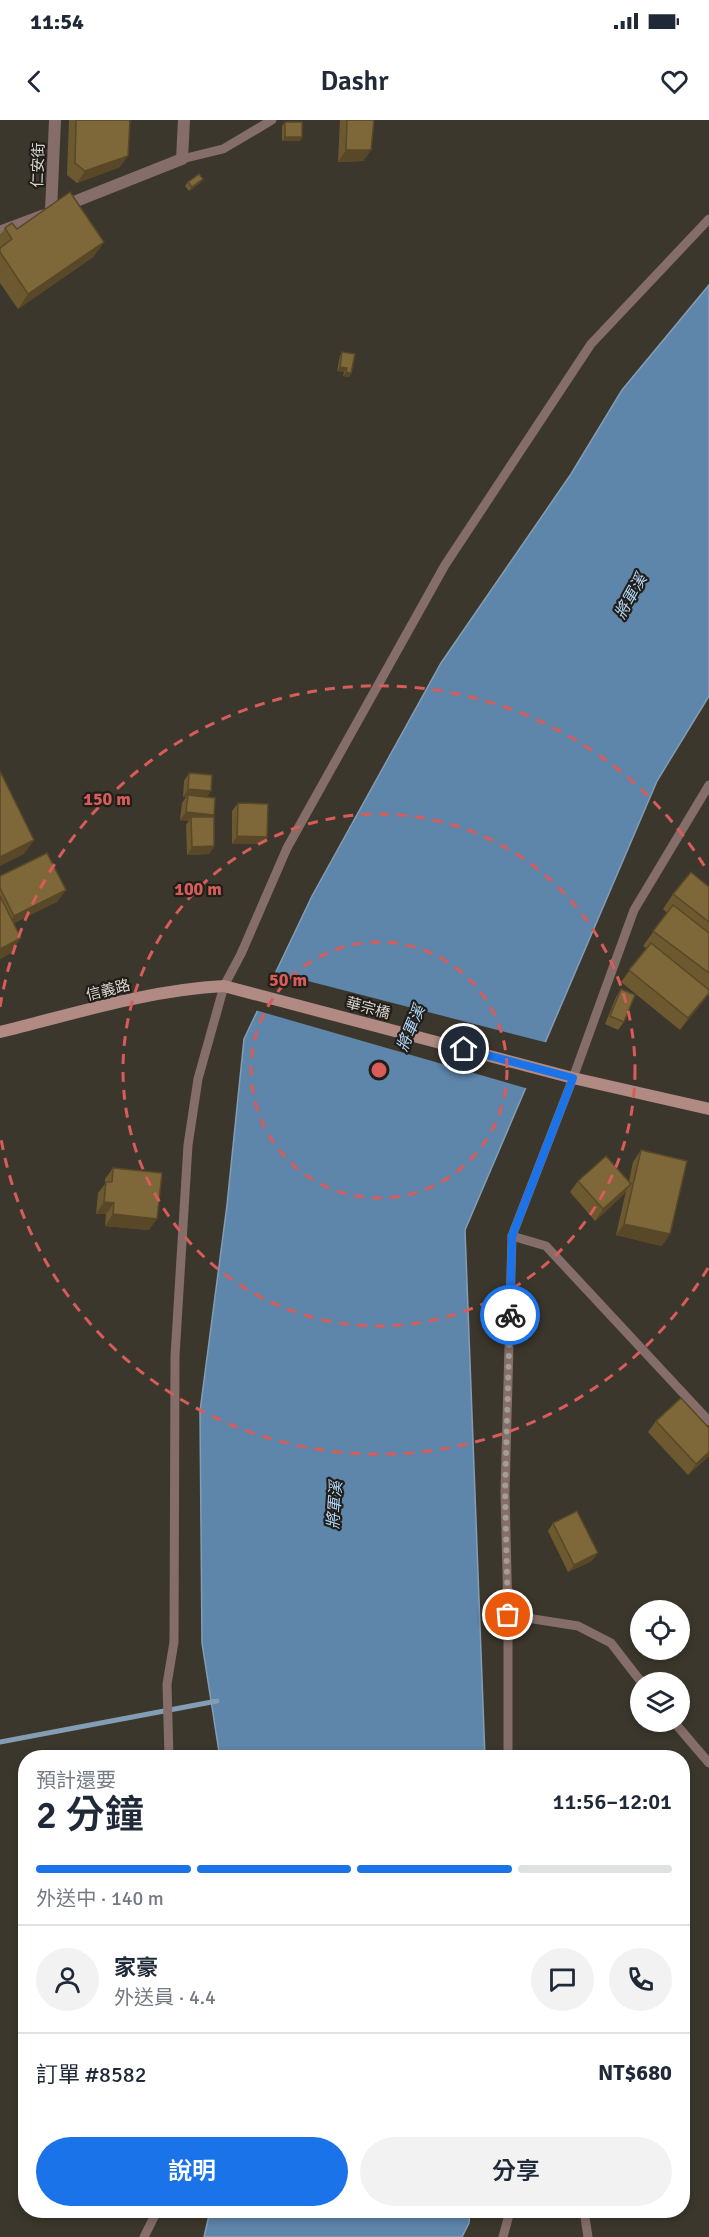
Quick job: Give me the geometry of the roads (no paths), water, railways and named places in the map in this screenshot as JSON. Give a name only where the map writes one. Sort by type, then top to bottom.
[{"type":"street","name":"仁安街","points":[[51,211],[55,120]]},
{"type":"street","points":[[51,211],[183,159],[184,120]]},
{"type":"street","name":"信義路","points":[[0,1032],[186,988],[224,986]]},
{"type":"street","name":"華宗橋","points":[[224,986],[573,1078],[709,1109]]},
{"type":"lane","points":[[183,159],[223,148],[272,120]]},
{"type":"lane","points":[[0,230],[51,211]]},
{"type":"lane","points":[[169,1750],[167,1684],[174,1642],[175,1356],[188,1145],[198,1079],[224,986],[241,954],[287,848],[446,565],[591,344],[709,219]]},
{"type":"lane","points":[[508,1750],[505,1492],[512,1236],[634,910],[709,785]]},
{"type":"lane","points":[[512,1236],[546,1246],[709,1421]]},
{"type":"lane","points":[[508,1615],[578,1626],[611,1643],[633,1672]]},
{"type":"lane","points":[[683,1732],[709,1763]]},
{"type":"lane","points":[[144,2237],[154,2218]]},
{"type":"lane","points":[[503,2237],[508,2218]]},
{"type":"lane","points":[[585,2218],[588,2237]]},
{"type":"water","name":"將軍溪","points":[[709,285],[709,696],[657,781],[465,1230],[485,1750],[219,1750],[202,1643],[200,1411],[227,1205],[244,1039],[312,896],[441,663],[571,474],[622,390]]},
{"type":"water","points":[[208,2218],[469,2218],[462,2237],[204,2237]]},
{"type":"waterway","points":[[0,1742],[217,1701]]}]
